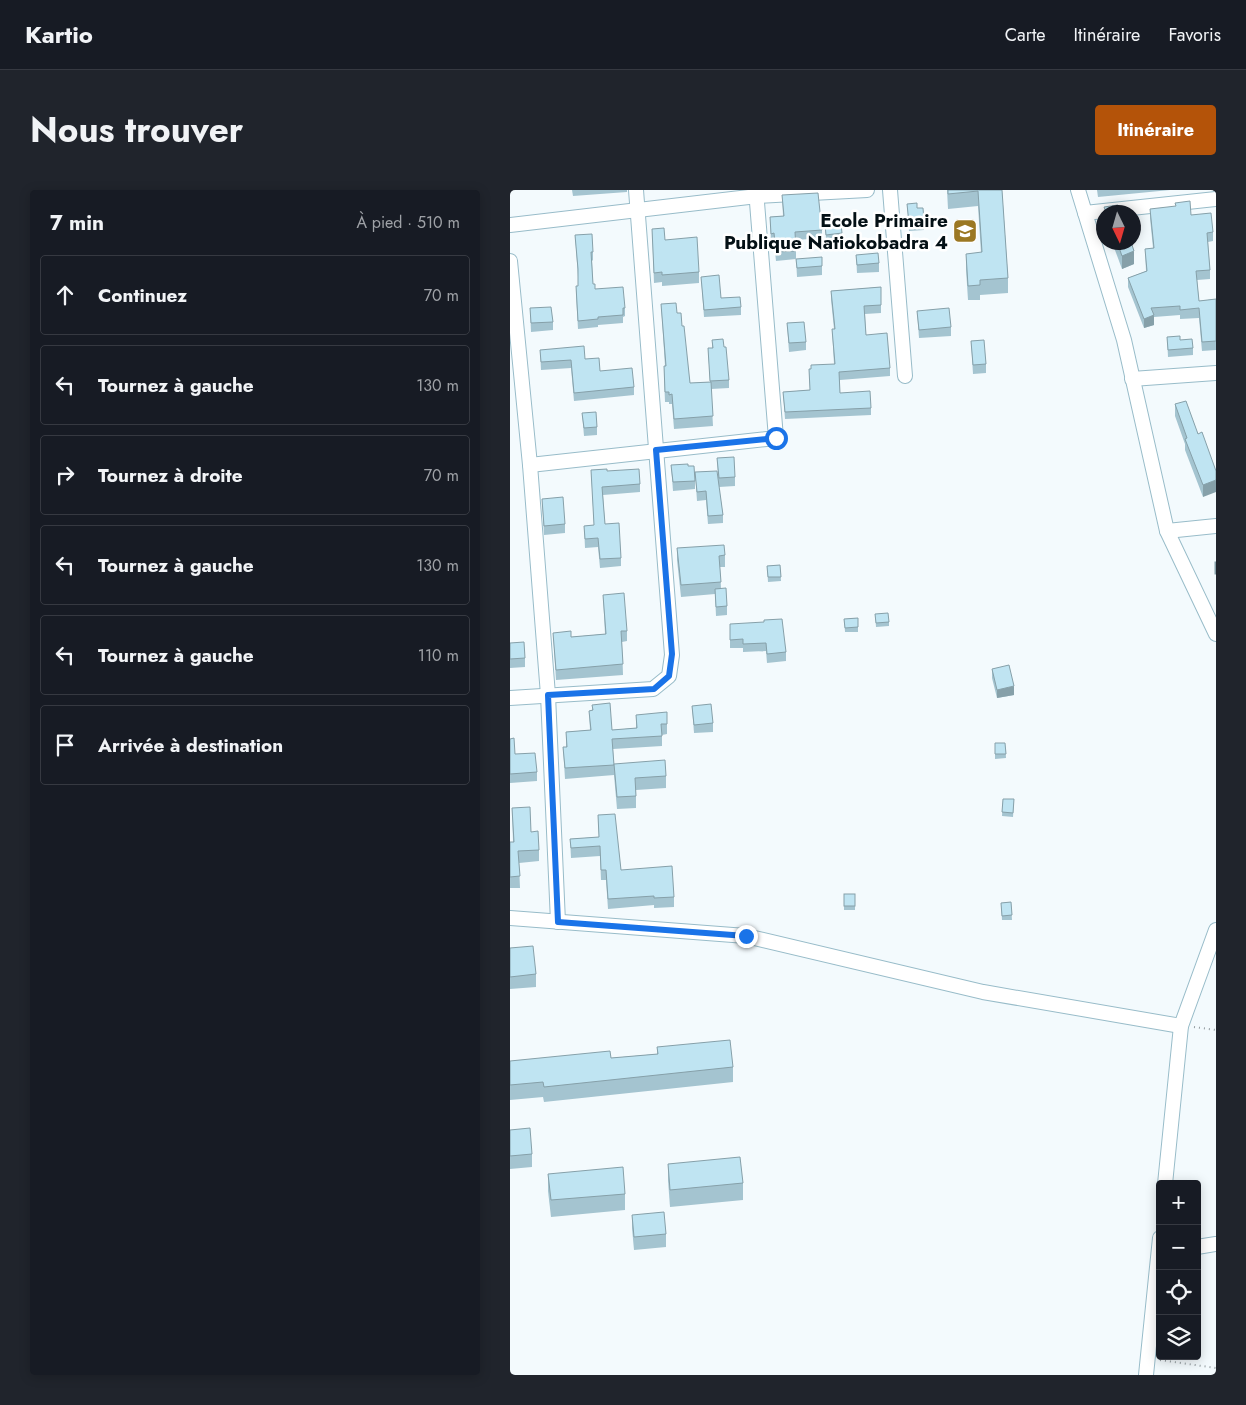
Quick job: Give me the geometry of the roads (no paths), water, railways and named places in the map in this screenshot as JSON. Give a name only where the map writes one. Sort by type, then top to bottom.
[{"type":"street","points":[[510,698],[654,689],[669,676],[672,654],[636,190]]},
{"type":"street","points":[[510,225],[638,210],[756,193],[867,190]]},
{"type":"street","points":[[890,190],[905,376]]},
{"type":"street","points":[[1078,190],[1124,340],[1167,532],[1216,634]]},
{"type":"street","points":[[530,465],[776,438],[756,193]]},
{"type":"street","points":[[1085,214],[1216,199]]},
{"type":"street","points":[[510,261],[530,465],[548,695],[558,922]]},
{"type":"street","points":[[1132,379],[1216,373]]},
{"type":"street","points":[[1167,532],[1216,526]]},
{"type":"street","points":[[510,918],[746,936],[983,992],[1182,1026]]},
{"type":"street","points":[[1165,1180],[1182,1026],[1216,930]]},
{"type":"street","points":[[1201,1246],[1216,1244]]},
{"type":"street","points":[[1146,1375],[1157,1270]]},
{"type":"place","name":"Ecole Primaire Publique Natiokobadra 4","points":[[965,231]]}]
